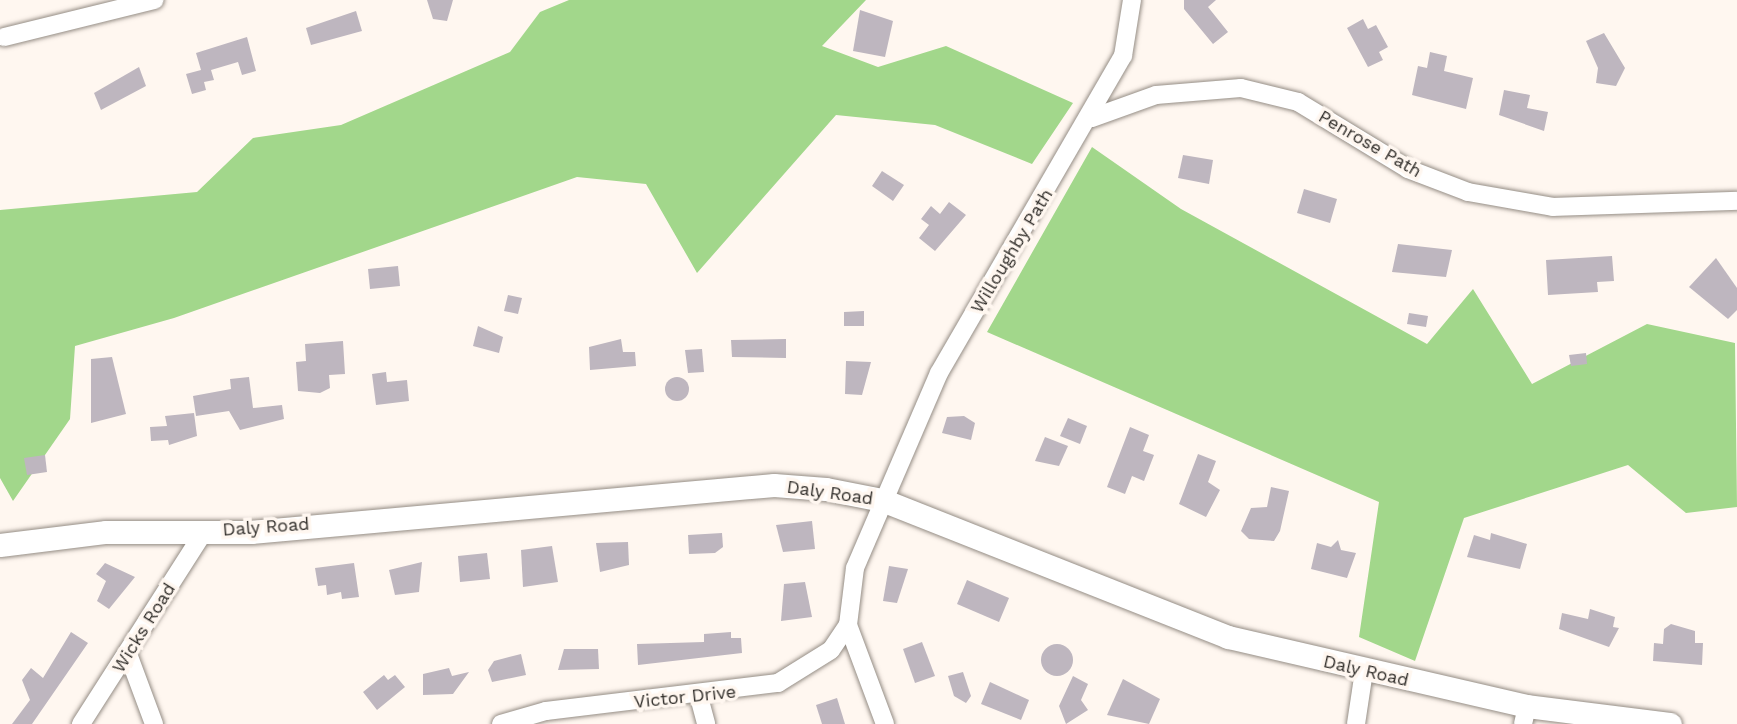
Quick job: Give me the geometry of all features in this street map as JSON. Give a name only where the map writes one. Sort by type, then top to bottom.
[{"type":"street","points":[[4,37],[155,0]]},
{"type":"street","name":"Willoughby Path","points":[[848,625],[855,568],[882,500],[939,373],[1092,118],[1123,56],[1132,0]]},
{"type":"street","name":"Penrose Path","points":[[1092,118],[1156,95],[1241,88],[1298,102],[1408,169],[1468,192],[1553,207],[1737,201]]},
{"type":"street","name":"Daly Road","points":[[0,545],[106,532],[251,532],[774,485],[882,500],[1228,637],[1525,715],[1670,724]]},
{"type":"street","name":"Wicks Road","points":[[81,724],[205,530]]},
{"type":"street","points":[[848,625],[885,724]]},
{"type":"street","name":"Victor Drive","points":[[501,724],[546,710],[699,697],[778,682],[831,650],[848,625]]},
{"type":"street","points":[[128,654],[154,724]]},
{"type":"street","points":[[1356,724],[1364,671]]},
{"type":"street","points":[[699,697],[706,724]]},
{"type":"green space","points":[[569,0],[866,0],[822,46],[878,67],[946,46],[1073,103],[1032,164],[935,125],[836,115],[697,273],[646,184],[577,177],[174,318],[75,346],[70,419],[13,501],[0,478],[0,210],[197,192],[253,138],[341,125],[510,52],[540,12]]},
{"type":"green space","points":[[1092,147],[1181,209],[1427,344],[1473,289],[1532,384],[1647,324],[1735,343],[1737,507],[1686,513],[1628,465],[1464,518],[1415,661],[1359,637],[1379,502],[987,332]]},
{"type":"building","points":[[427,0],[453,0],[447,21],[433,19]]},
{"type":"building","points":[[1184,0],[1216,0],[1208,7],[1228,32],[1213,44],[1184,9]]},
{"type":"building","points":[[860,10],[893,21],[885,57],[853,51]]},
{"type":"building","points":[[356,11],[362,31],[311,45],[306,28]]},
{"type":"building","points":[[1363,19],[1368,29],[1376,25],[1388,47],[1379,52],[1383,60],[1368,67],[1347,28]]},
{"type":"building","points":[[1604,33],[1625,68],[1616,86],[1596,83],[1598,68],[1586,41]]},
{"type":"building","points":[[247,37],[256,71],[242,75],[238,62],[211,70],[214,80],[204,82],[206,90],[192,94],[186,74],[201,70],[196,53]]},
{"type":"building","points":[[1430,52],[1447,56],[1444,71],[1473,78],[1466,109],[1412,95],[1418,66],[1427,68]]},
{"type":"building","points":[[139,67],[146,86],[101,110],[94,93]]},
{"type":"building","points":[[1504,90],[1530,95],[1527,108],[1548,112],[1544,131],[1499,115]]},
{"type":"building","points":[[1183,155],[1213,160],[1209,184],[1178,178]]},
{"type":"building","points":[[882,171],[904,185],[893,201],[872,186]]},
{"type":"building","points":[[1304,189],[1337,199],[1330,223],[1297,213]]},
{"type":"building","points":[[949,202],[966,215],[935,251],[919,238],[929,225],[921,219],[931,206],[940,214]]},
{"type":"building","points":[[1398,244],[1452,250],[1446,277],[1392,272]]},
{"type":"building","points":[[1612,256],[1614,281],[1597,282],[1598,292],[1548,295],[1546,260]]},
{"type":"building","points":[[1716,258],[1737,288],[1737,310],[1728,319],[1689,287]]},
{"type":"building","points":[[398,266],[400,286],[370,289],[368,269]]},
{"type":"building","points":[[508,295],[522,298],[518,314],[504,311]]},
{"type":"building","points":[[864,311],[864,326],[844,326],[844,312]]},
{"type":"building","points":[[1409,313],[1428,316],[1426,327],[1407,324]]},
{"type":"building","points":[[478,326],[503,337],[499,353],[473,346]]},
{"type":"building","points":[[621,339],[623,352],[635,352],[636,366],[590,370],[589,347]]},
{"type":"building","points":[[786,339],[786,358],[732,357],[731,340]]},
{"type":"building","points":[[343,341],[345,374],[329,375],[330,388],[320,393],[298,391],[296,362],[306,361],[305,344]]},
{"type":"building","points":[[702,349],[704,372],[688,373],[685,350]]},
{"type":"building","points":[[1586,353],[1587,364],[1571,366],[1569,355]]},
{"type":"building","points":[[112,357],[126,414],[91,423],[91,359]]},
{"type":"building","points":[[846,361],[871,362],[862,395],[845,394]]},
{"type":"building","points":[[386,372],[387,382],[407,380],[409,401],[376,405],[372,374]]},
{"type":"building","points":[[249,377],[253,408],[282,405],[284,419],[240,430],[229,411],[196,416],[193,396],[231,389],[230,379]]},
{"type":"building","points":[[677,377],[688,384],[689,389],[682,400],[677,401],[666,394],[665,389],[672,378]]},
{"type":"building","points":[[194,413],[197,436],[169,445],[168,440],[151,441],[150,427],[167,426],[165,416]]},
{"type":"building","points":[[964,416],[975,423],[971,440],[942,433],[947,417]]},
{"type":"building","points":[[1068,418],[1087,426],[1080,444],[1060,436]]},
{"type":"building","points":[[1130,427],[1149,435],[1143,451],[1154,455],[1144,481],[1132,476],[1125,494],[1107,487]]},
{"type":"building","points":[[1045,437],[1068,446],[1059,466],[1035,461]]},
{"type":"building","points":[[1198,454],[1216,461],[1208,482],[1220,490],[1206,517],[1179,504]]},
{"type":"building","points":[[45,455],[47,472],[27,475],[24,458]]},
{"type":"building","points":[[1271,487],[1289,491],[1280,531],[1274,541],[1249,539],[1241,531],[1251,508],[1267,507]]},
{"type":"building","points":[[812,521],[815,549],[783,552],[776,525]]},
{"type":"building","points":[[722,533],[723,547],[715,553],[689,554],[688,535]]},
{"type":"building","points":[[1491,533],[1527,544],[1520,569],[1467,557],[1474,535],[1490,540]]},
{"type":"building","points":[[1338,540],[1341,550],[1356,553],[1347,578],[1311,569],[1317,543],[1331,547]]},
{"type":"building","points":[[628,542],[629,565],[600,572],[596,543]]},
{"type":"building","points":[[552,546],[558,582],[523,587],[521,550]]},
{"type":"building","points":[[487,553],[490,579],[460,582],[458,556]]},
{"type":"building","points":[[422,562],[419,592],[395,595],[389,570]]},
{"type":"building","points":[[105,563],[135,577],[109,609],[97,601],[106,581],[96,574]]},
{"type":"building","points":[[354,563],[359,597],[342,599],[341,592],[327,595],[326,585],[318,586],[315,568]]},
{"type":"building","points":[[889,566],[908,569],[897,603],[883,601]]},
{"type":"building","points":[[967,580],[1009,598],[999,622],[957,604]]},
{"type":"building","points":[[805,582],[812,617],[781,621],[784,584]]},
{"type":"building","points":[[1590,609],[1615,617],[1613,627],[1619,628],[1609,647],[1559,629],[1562,613],[1588,619]]},
{"type":"building","points":[[1671,624],[1695,631],[1695,643],[1703,643],[1702,665],[1653,661],[1654,643],[1663,644],[1664,629]]},
{"type":"building","points":[[71,632],[88,643],[32,724],[12,724],[30,700],[22,680],[31,668],[43,678]]},
{"type":"building","points":[[731,632],[731,638],[741,638],[742,653],[638,665],[637,644],[704,642],[704,634]]},
{"type":"building","points":[[922,642],[935,676],[915,683],[903,649]]},
{"type":"building","points":[[1057,644],[1069,648],[1073,660],[1069,672],[1057,676],[1045,672],[1041,660],[1045,648]]},
{"type":"building","points":[[564,649],[598,649],[599,669],[558,670]]},
{"type":"building","points":[[521,654],[526,675],[492,682],[488,670],[494,661]]},
{"type":"building","points":[[449,668],[452,676],[469,672],[453,694],[423,695],[423,674]]},
{"type":"building","points":[[963,672],[971,696],[966,703],[954,696],[948,676]]},
{"type":"building","points":[[384,675],[388,680],[395,675],[405,687],[377,710],[363,692]]},
{"type":"building","points":[[1073,676],[1088,684],[1081,700],[1088,710],[1066,724],[1059,706]]},
{"type":"building","points":[[1123,679],[1160,699],[1149,724],[1107,715]]},
{"type":"building","points":[[990,682],[1029,700],[1021,720],[981,704]]},
{"type":"building","points":[[837,698],[845,724],[822,724],[816,705]]}]
